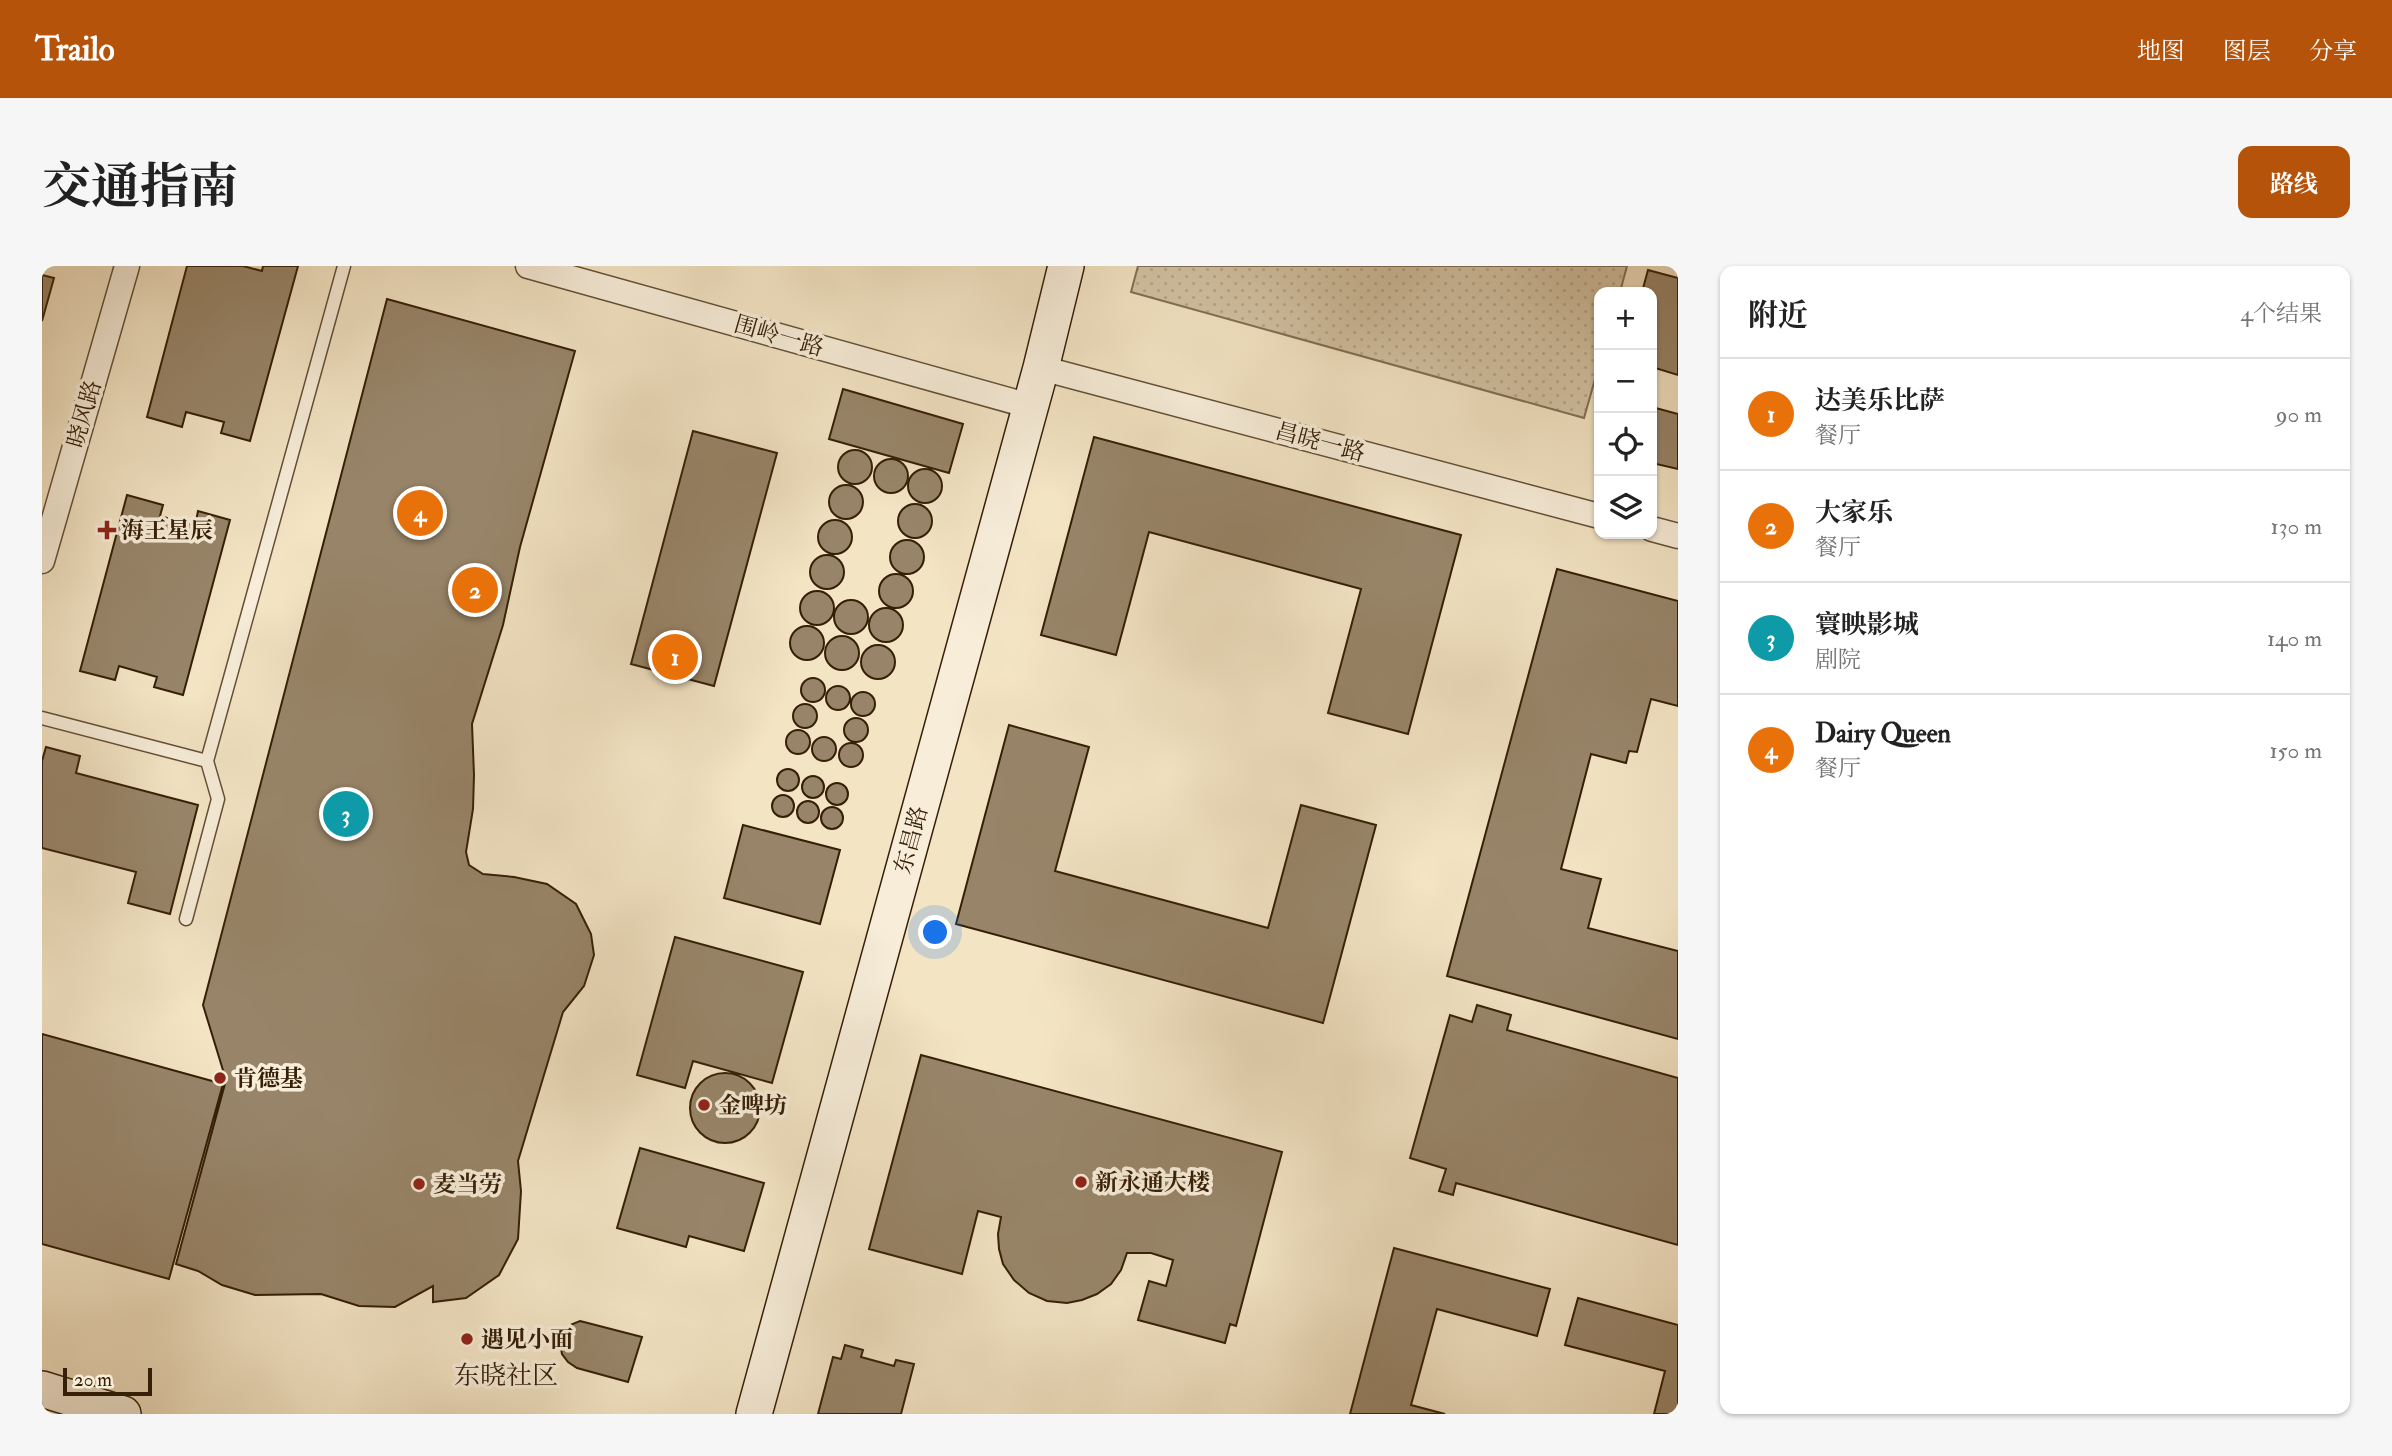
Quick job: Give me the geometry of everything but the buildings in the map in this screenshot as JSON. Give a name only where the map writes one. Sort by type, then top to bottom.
[{"type":"street","name":"晓风路","points":[[42,561],[127,266]]},
{"type":"street","name":"围岭一路","points":[[528,266],[1030,406]]},
{"type":"street","name":"东昌路","points":[[754,1414],[1041,369],[1066,266]]},
{"type":"street","name":"昌晓一路","points":[[1041,369],[1594,515]]},
{"type":"street","points":[[1657,530],[1678,536]]},
{"type":"street","points":[[42,1389],[122,1414]]},
{"type":"lane","points":[[186,919],[218,799],[207,761],[344,266]]},
{"type":"lane","points":[[42,718],[207,761]]},
{"type":"shaded area","points":[[1138,266],[1627,266],[1621,287],[1594,287],[1594,383],[1584,418],[1131,292]]},
{"type":"place","name":"Dairy Queen","points":[[420,513]]},
{"type":"place","name":"海王星辰","points":[[107,530]]},
{"type":"place","name":"大家乐","points":[[475,590]]},
{"type":"place","name":"达美乐比萨","points":[[675,657]]},
{"type":"place","name":"寰映影城","points":[[346,814]]},
{"type":"place","name":"肯德基","points":[[220,1078]]},
{"type":"place","name":"金啤坊","points":[[704,1105]]},
{"type":"place","name":"新永通大楼","points":[[1081,1182]]},
{"type":"place","name":"麦当劳","points":[[419,1184]]},
{"type":"place","name":"遇见小面","points":[[467,1339]]},
{"type":"district","name":"东晓社区","points":[[506,1376]]}]
